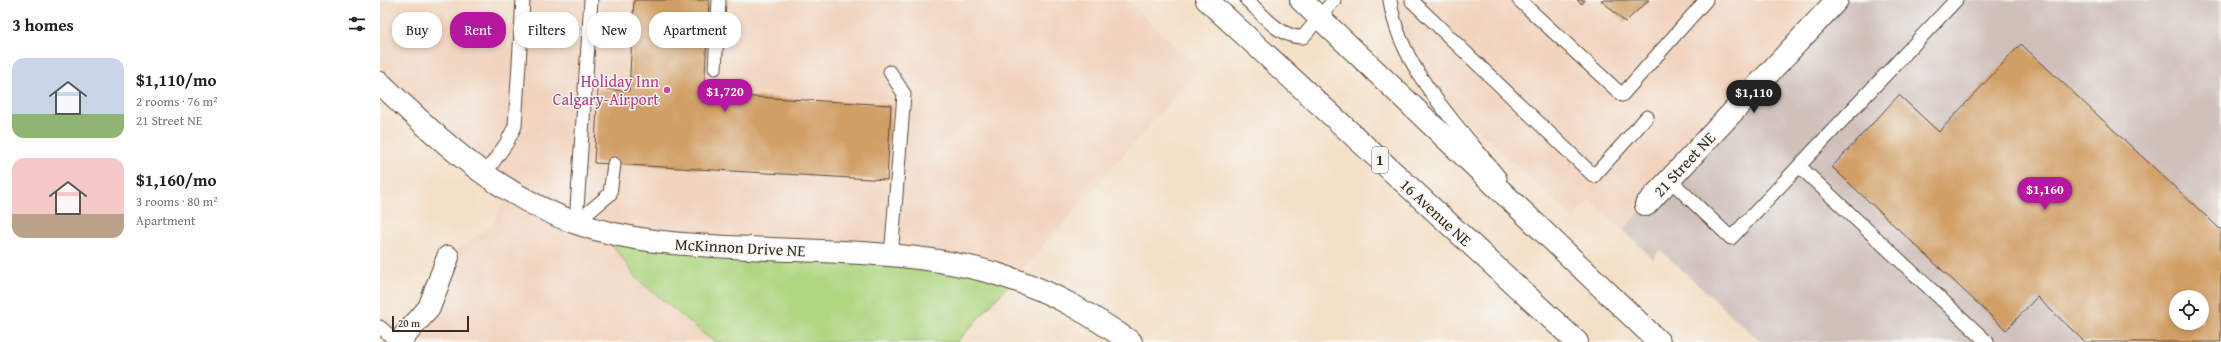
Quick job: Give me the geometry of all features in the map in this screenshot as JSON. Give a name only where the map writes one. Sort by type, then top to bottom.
[{"type":"main road","name":"16 Avenue NE","points":[[1207,0],[1577,342]]},
{"type":"main road","points":[[1301,0],[1531,217],[1659,342]]},
{"type":"main road","name":"21 Street NE","points":[[1646,205],[1837,0]]},
{"type":"main road","name":"McKinnon Drive NE","points":[[380,83],[431,131],[484,175],[510,191],[576,223],[641,240],[679,245],[891,257],[927,260],[972,268],[1014,280],[1063,300],[1130,342]]},
{"type":"main road","points":[[398,342],[429,308],[448,257]]},
{"type":"main road","points":[[1554,321],[1569,342]]},
{"type":"lane","points":[[484,175],[506,144],[515,126],[523,0]]},
{"type":"lane","points":[[576,223],[590,116],[591,0]]},
{"type":"lane","points":[[715,68],[719,0]]},
{"type":"lane","points":[[1247,0],[1282,32],[1293,37],[1302,37],[1334,0]]},
{"type":"lane","points":[[1390,0],[1394,26],[1410,61],[1425,83],[1531,217]]},
{"type":"lane","points":[[1519,0],[1622,95],[1706,0]]},
{"type":"lane","points":[[1670,180],[1731,238],[1956,0]]},
{"type":"lane","points":[[1412,1],[1594,176],[1647,117]]},
{"type":"lane","points":[[890,72],[904,94],[891,257]]},
{"type":"lane","points":[[576,223],[610,194],[614,164]]},
{"type":"lane","points":[[1799,166],[1987,342]]},
{"type":"lane","points":[[380,327],[398,342]]},
{"type":"shaded area","points":[[380,0],[1127,0],[1199,69],[1014,279],[636,278],[714,342],[399,342],[448,257],[492,225],[510,191],[380,83]]},
{"type":"shaded area","points":[[1390,0],[1836,0],[1623,230],[1590,200],[1574,218],[1425,83]]},
{"type":"shaded area","points":[[1836,0],[2221,0],[2221,342],[1761,342],[1660,250],[1653,259],[1623,230]]},
{"type":"green space","points":[[603,231],[834,253],[1014,279],[957,342],[714,342],[636,278]]},
{"type":"building","name":"Holiday Inn Calgary-Airport","points":[[634,0],[709,0],[708,12],[649,12],[649,48],[706,48],[704,94],[891,105],[887,180],[594,163],[598,89],[629,91],[631,48],[641,48],[641,12],[633,12]]},
{"type":"building","points":[[1577,0],[1585,0],[1582,4]]},
{"type":"building","points":[[1601,0],[1649,0],[1625,22]]},
{"type":"building","points":[[2021,44],[2221,230],[2221,342],[2085,342],[2037,297],[2006,330],[1832,167],[1899,95],[1939,132]]},
{"type":"place","name":"Holiday Inn Calgary-Airport","points":[[667,90]]}]
